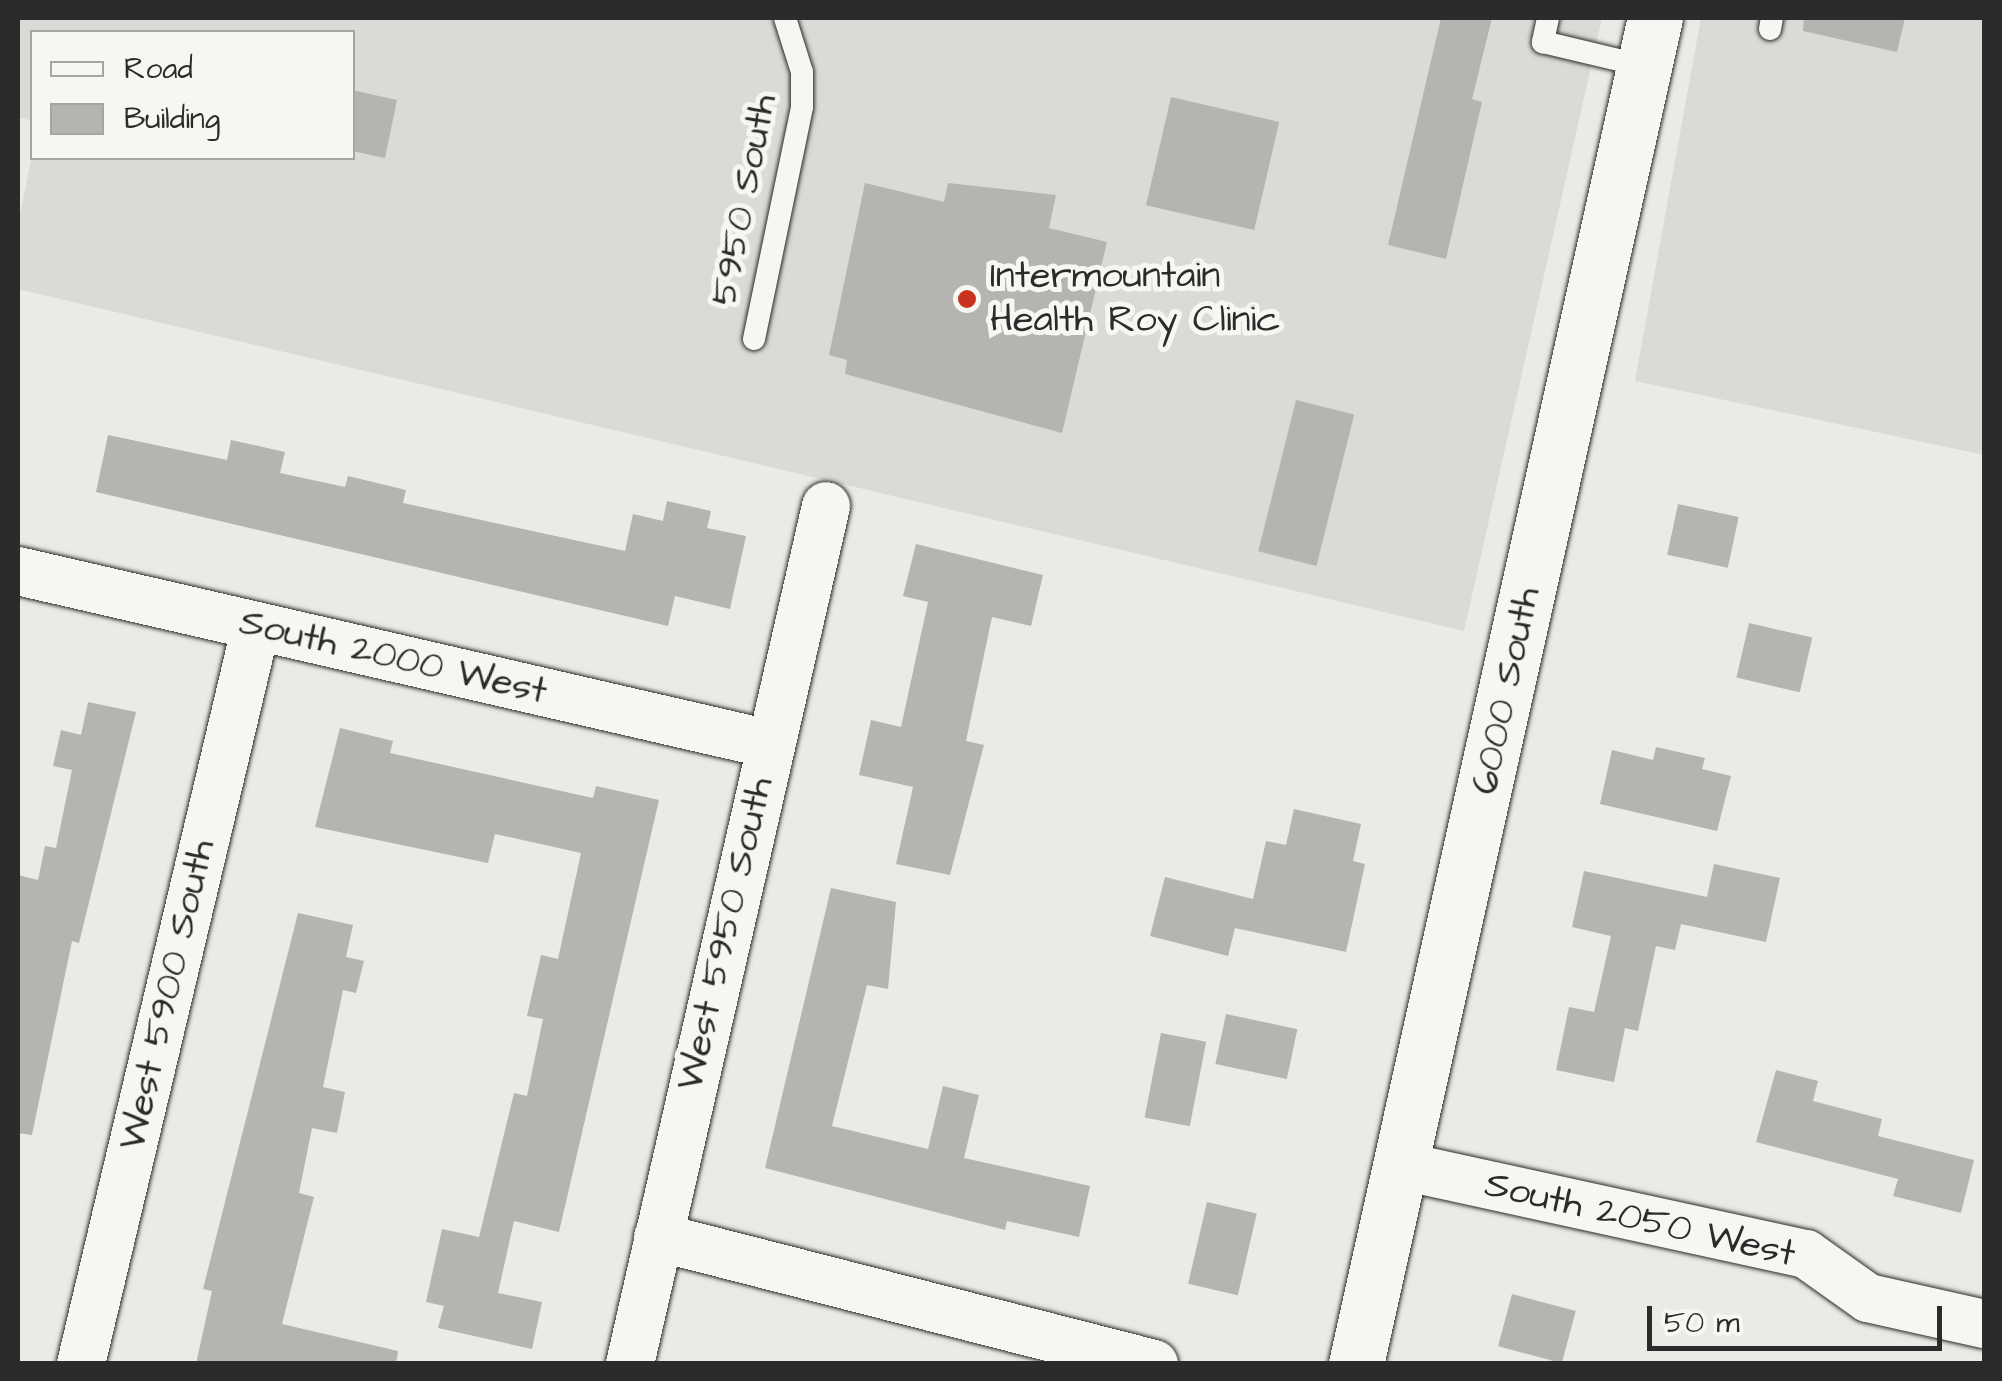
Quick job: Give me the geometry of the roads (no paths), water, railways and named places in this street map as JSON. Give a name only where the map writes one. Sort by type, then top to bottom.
[{"type":"street","name":"6000 South","points":[[1356,1364],[1650,42]]},
{"type":"street","name":"West 5950 South","points":[[630,1364],[826,506]]},
{"type":"street","name":"South 2000 West","points":[[18,571],[769,744]]},
{"type":"street","name":"West 5900 South","points":[[81,1364],[256,626]]},
{"type":"street","name":"South 2050 West","points":[[1402,1166],[1806,1254],[1868,1298],[1984,1324]]},
{"type":"street","points":[[658,1237],[1154,1364]]},
{"type":"lane","name":"5950 South","points":[[754,338],[802,106],[802,72],[785,18]]},
{"type":"lane","points":[[1548,18],[1542,42],[1650,42]]},
{"type":"place","name":"Intermountain Health Roy Clinic","points":[[967,299]]}]
